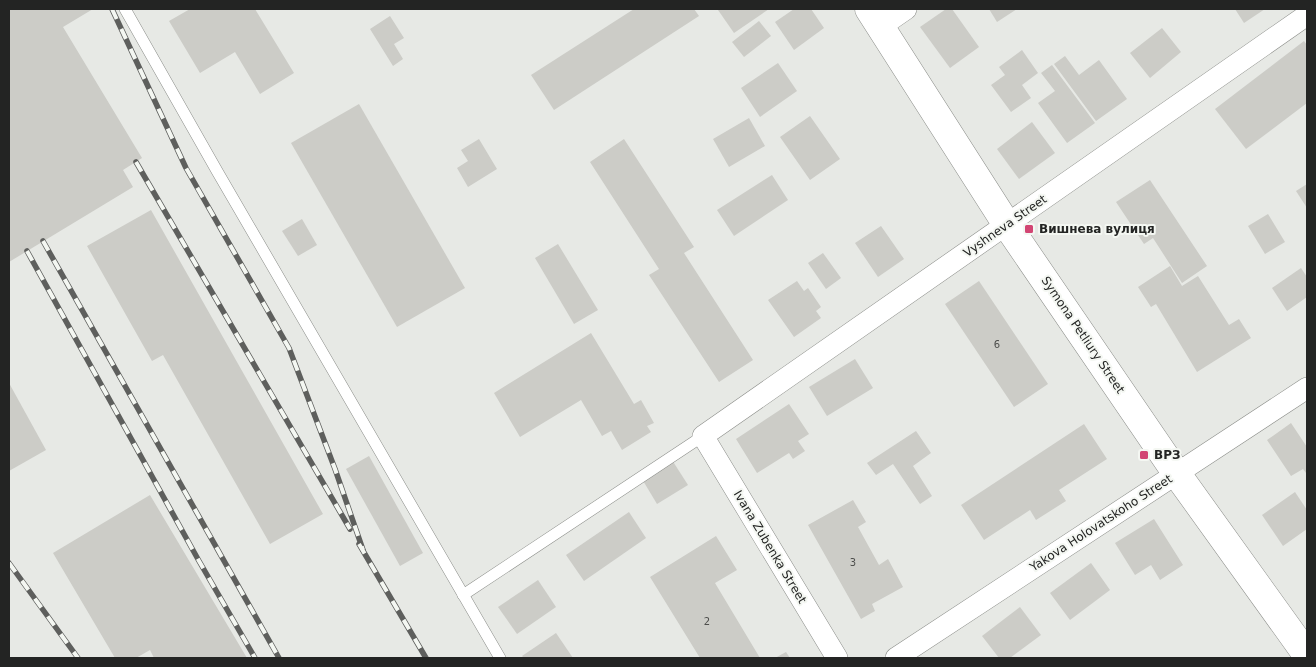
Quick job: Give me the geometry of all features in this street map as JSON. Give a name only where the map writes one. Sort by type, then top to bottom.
[{"type":"main road","name":"Symona Petliury Street","points":[[875,18],[1007,225],[1177,474],[1307,655]]},
{"type":"street","points":[[875,18],[906,9]]},
{"type":"street","name":"Vyshneva Street","points":[[703,436],[1307,15]]},
{"type":"street","name":"Yakova Holovatskoho Street","points":[[896,658],[1307,388]]},
{"type":"street","name":"Ivana Zubenka Street","points":[[703,436],[837,658]]},
{"type":"lane","points":[[130,10],[217,171],[500,658]]},
{"type":"lane","points":[[463,595],[703,436]]},
{"type":"building","points":[[9,9],[93,9],[63,27],[142,158],[123,170],[133,187],[9,262]]},
{"type":"building","points":[[190,9],[255,9],[294,73],[260,94],[235,52],[200,73],[169,21]]},
{"type":"building","points":[[634,9],[694,9],[699,16],[554,110],[531,75]]},
{"type":"building","points":[[719,9],[769,9],[734,33]]},
{"type":"building","points":[[794,9],[811,9],[824,28],[794,50],[775,22]]},
{"type":"building","points":[[946,9],[952,9],[979,47],[950,68],[920,27]]},
{"type":"building","points":[[989,9],[1017,9],[997,22]]},
{"type":"building","points":[[1235,9],[1265,9],[1244,23]]},
{"type":"building","points":[[390,16],[404,38],[394,44],[403,59],[393,66],[370,29]]},
{"type":"building","points":[[759,21],[771,36],[744,57],[732,42]]},
{"type":"building","points":[[1162,28],[1181,52],[1150,78],[1130,53]]},
{"type":"building","points":[[1304,41],[1307,45],[1307,103],[1246,149],[1215,109]]},
{"type":"building","points":[[1022,50],[1038,73],[1022,85],[1031,98],[1011,112],[991,85],[1005,75],[999,67]]},
{"type":"building","points":[[1065,56],[1079,75],[1099,60],[1127,99],[1096,121],[1054,64]]},
{"type":"building","points":[[778,63],[797,91],[760,117],[741,88]]},
{"type":"building","points":[[1052,65],[1095,123],[1067,143],[1038,103],[1055,91],[1041,73]]},
{"type":"building","points":[[359,104],[465,288],[397,327],[291,143]]},
{"type":"building","points":[[810,116],[840,159],[810,180],[780,137]]},
{"type":"building","points":[[749,118],[765,146],[729,167],[713,139]]},
{"type":"building","points":[[1032,122],[1055,153],[1019,179],[997,149]]},
{"type":"building","points":[[479,139],[497,169],[468,187],[457,168],[468,161],[461,150]]},
{"type":"building","points":[[624,139],[694,247],[684,253],[753,360],[719,382],[649,275],[659,269],[590,162]]},
{"type":"building","points":[[772,175],[788,200],[734,236],[717,210]]},
{"type":"building","points":[[1150,180],[1207,266],[1182,283],[1153,238],[1144,244],[1116,202]]},
{"type":"building","points":[[1307,184],[1307,208],[1296,191]]},
{"type":"building","points":[[151,210],[323,514],[270,544],[163,355],[152,361],[87,246]]},
{"type":"building","points":[[1268,214],[1285,242],[1265,254],[1248,226]]},
{"type":"building","points":[[302,219],[317,245],[298,256],[282,231]]},
{"type":"building","points":[[881,226],[904,259],[878,277],[855,243]]},
{"type":"building","points":[[558,244],[598,310],[574,324],[535,258]]},
{"type":"building","points":[[823,253],[841,278],[826,289],[808,263]]},
{"type":"building","points":[[1170,266],[1182,286],[1198,276],[1229,325],[1239,319],[1251,338],[1197,372],[1156,304],[1151,307],[1138,287]]},
{"type":"building","points":[[1301,268],[1307,277],[1307,297],[1287,311],[1272,288]]},
{"type":"building","points":[[797,281],[804,291],[808,288],[821,307],[816,311],[821,318],[794,337],[768,300]]},
{"type":"building","points":[[979,281],[1048,384],[1014,407],[945,304]]},
{"type":"building","points":[[591,333],[634,404],[641,400],[654,423],[647,426],[651,432],[622,450],[611,431],[602,436],[581,400],[520,437],[494,393]]},
{"type":"building","points":[[855,359],[873,388],[827,416],[809,387]]},
{"type":"building","points":[[9,383],[46,450],[9,471]]},
{"type":"building","points":[[789,404],[809,434],[798,441],[805,451],[793,459],[789,453],[757,473],[736,439]]},
{"type":"building","points":[[1291,423],[1307,447],[1307,473],[1303,469],[1291,476],[1267,440]]},
{"type":"building","points":[[1084,424],[1107,459],[1059,490],[1066,501],[1036,520],[1030,510],[984,540],[961,505]]},
{"type":"building","points":[[916,431],[931,453],[913,466],[932,496],[920,504],[893,464],[876,475],[867,463]]},
{"type":"building","points":[[369,456],[423,553],[400,566],[346,469]]},
{"type":"building","points":[[672,460],[688,485],[657,504],[642,479]]},
{"type":"building","points":[[1295,492],[1307,510],[1307,529],[1283,546],[1262,515]]},
{"type":"building","points":[[150,495],[247,658],[154,658],[150,650],[136,658],[115,658],[53,553]]},
{"type":"building","points":[[853,500],[866,522],[858,527],[879,565],[888,559],[903,587],[872,604],[875,611],[861,619],[808,525]]},
{"type":"building","points":[[629,512],[646,538],[584,581],[566,555]]},
{"type":"building","points":[[1154,519],[1183,565],[1160,580],[1151,565],[1135,575],[1115,543]]},
{"type":"building","points":[[716,536],[737,570],[715,583],[760,658],[700,658],[650,577]]},
{"type":"building","points":[[1091,563],[1110,590],[1070,620],[1050,593]]},
{"type":"building","points":[[538,580],[556,607],[517,634],[498,607]]},
{"type":"building","points":[[1020,607],[1041,635],[1010,658],[999,658],[982,636]]},
{"type":"building","points":[[556,633],[573,658],[524,658],[522,656]]},
{"type":"building","points":[[786,652],[790,658],[775,658]]},
{"type":"railway","points":[[112,9],[186,168],[289,348],[335,469],[363,550]]},
{"type":"railway","points":[[136,162],[350,529]]},
{"type":"railway","points":[[43,241],[279,658]]},
{"type":"railway","points":[[27,251],[255,658]]},
{"type":"railway","points":[[359,544],[426,658]]},
{"type":"railway","points":[[9,563],[78,658]]},
{"type":"place","name":"Вишнева вулиця","points":[[1029,229]]},
{"type":"place","name":"ВРЗ","points":[[1144,455]]}]
